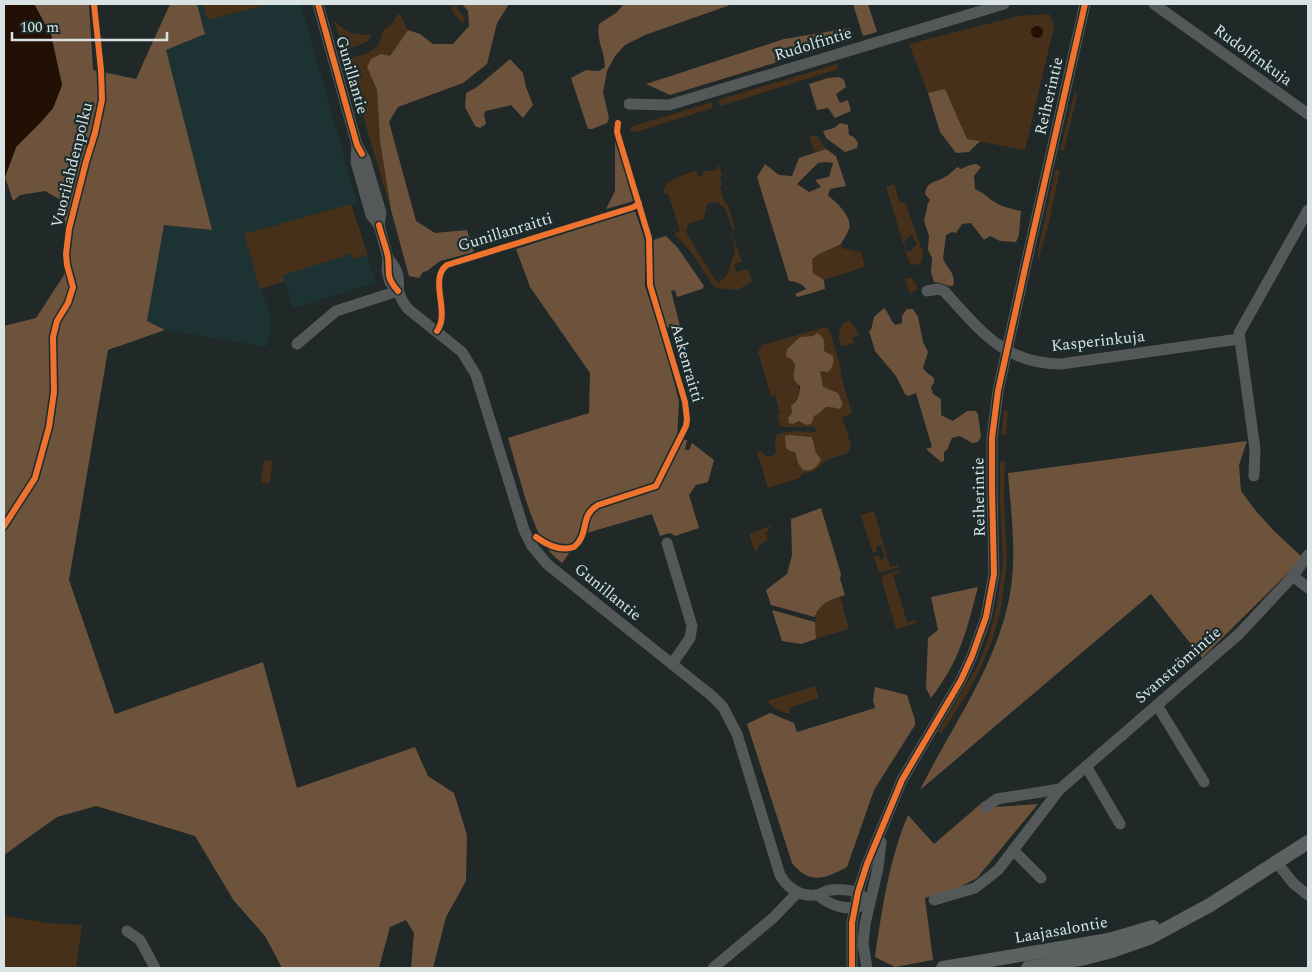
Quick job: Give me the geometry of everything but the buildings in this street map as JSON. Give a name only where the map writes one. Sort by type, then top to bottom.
[{"type":"main road","name":"Laajasalontie","points":[[1028,968],[1085,958],[1149,938],[1210,904],[1308,842]]},
{"type":"main road","name":"Laajasalontie","points":[[943,968],[971,967],[1109,940],[1183,919]]},
{"type":"street","name":"Gunillantie","points":[[318,4],[357,145],[356,162],[371,215],[379,225],[388,258],[397,270],[400,279],[398,291],[408,308],[462,352],[476,375],[524,530],[538,555],[547,564],[712,696],[729,718],[737,734],[780,875],[786,884],[797,893]]},
{"type":"street","name":"Rudolfintie","points":[[629,104],[669,105],[1004,4]]},
{"type":"street","name":"Reiherintie","points":[[852,968],[854,909],[867,864],[883,830],[902,780],[961,680],[986,617],[992,589],[994,565],[992,438],[998,390],[1083,4]]},
{"type":"street","name":"Rudolfinkuja","points":[[1154,4],[1308,114]]},
{"type":"street","points":[[1254,476],[1255,449],[1239,339],[1241,327],[1308,210]]},
{"type":"street","name":"Kasperinkuja","points":[[927,291],[938,289],[944,292],[988,338],[1008,351],[1041,363],[1061,364],[1239,339]]},
{"type":"street","points":[[297,344],[336,311],[398,291]]},
{"type":"street","points":[[667,543],[692,626],[690,638],[672,664]]},
{"type":"street","name":"Svanströmintie","points":[[934,900],[975,888],[998,870],[1060,789],[1239,634],[1293,576],[1308,556]]},
{"type":"street","points":[[1293,576],[1308,588]]},
{"type":"street","points":[[1157,705],[1204,782]]},
{"type":"street","points":[[1086,766],[1120,824]]},
{"type":"street","points":[[986,807],[997,799],[1060,789]]},
{"type":"street","name":"Reiherintie","points":[[867,968],[863,944],[878,868],[883,830]]},
{"type":"street","points":[[1013,850],[1041,878]]},
{"type":"street","points":[[1277,863],[1294,884],[1308,895]]},
{"type":"street","points":[[713,968],[773,918],[797,893],[818,895],[829,890],[858,892],[870,904],[854,909],[826,902],[818,895]]},
{"type":"street","points":[[127,931],[140,940],[155,968]]},
{"type":"shaded area","points":[[4,4],[34,4],[51,35],[62,85],[53,108],[16,147],[4,180]]},
{"type":"shaded area","points":[[34,4],[89,4],[93,70],[136,79],[170,4],[197,4],[205,34],[166,50],[212,230],[164,225],[147,321],[165,330],[108,350],[69,580],[115,714],[263,662],[297,788],[415,747],[428,776],[454,793],[467,835],[466,881],[446,917],[433,968],[411,968],[414,933],[406,920],[390,927],[379,968],[282,968],[265,936],[234,901],[195,836],[96,806],[57,817],[4,855],[4,326],[36,318],[64,275],[65,221],[61,200],[45,191],[20,195],[13,201],[5,177],[16,147],[53,108],[62,85],[51,35]]},
{"type":"shaded area","points":[[197,4],[301,4],[357,202],[351,204],[376,283],[293,308],[285,282],[261,289],[272,319],[267,347],[165,330],[147,321],[164,225],[212,230],[166,50],[205,34]]},
{"type":"shaded area","points":[[203,4],[269,4],[208,20]]},
{"type":"shaded area","points":[[448,4],[456,4],[458,10],[465,18],[464,23],[451,10],[453,7]]},
{"type":"shaded area","points":[[462,4],[509,4],[497,23],[487,64],[463,83],[398,107],[389,122],[416,221],[435,233],[467,230],[474,252],[440,261],[423,272],[419,278],[409,276],[391,210],[380,141],[377,90],[367,67],[371,59],[381,54],[390,56],[408,30],[420,34],[433,44],[453,44],[469,26],[468,11]]},
{"type":"shaded area","points":[[624,4],[733,4],[645,35],[625,45],[615,56],[607,71],[603,92],[609,118],[607,123],[588,129],[571,78],[586,70],[599,71],[605,67],[598,30],[599,24],[616,13]]},
{"type":"shaded area","points":[[853,4],[868,4],[877,32],[863,36]]},
{"type":"shaded area","points":[[399,13],[408,30],[390,56],[367,67],[377,90],[380,141],[391,210],[346,59],[366,54],[375,48],[383,30],[391,25]]},
{"type":"shaded area","points":[[1049,14],[1054,27],[1025,150],[967,139],[945,90],[928,93],[909,44],[1018,16]]},
{"type":"shaded area","points":[[334,20],[346,30],[355,34],[371,35],[370,38],[360,45],[343,49]]},
{"type":"shaded area","points":[[1039,26],[1042,27],[1042,37],[1035,38],[1032,37],[1031,30],[1032,27]]},
{"type":"shaded area","points":[[850,28],[853,39],[670,95],[646,84],[784,39]]},
{"type":"shaded area","points":[[510,59],[523,73],[533,105],[523,118],[511,105],[486,111],[484,114],[486,124],[480,128],[475,126],[465,107],[466,93],[477,87]]},
{"type":"shaded area","points":[[837,64],[838,68],[835,70],[721,106],[718,100]]},
{"type":"shaded area","points":[[839,77],[844,80],[846,87],[836,94],[840,103],[848,100],[851,111],[835,118],[828,108],[817,110],[809,84],[828,78]]},
{"type":"shaded area","points":[[945,89],[967,139],[980,141],[969,152],[956,153],[940,132],[928,93]]},
{"type":"shaded area","points":[[1075,91],[1077,96],[1064,150],[1060,150]]},
{"type":"shaded area","points":[[712,102],[713,108],[636,132],[631,131],[630,127]]},
{"type":"shaded area","points":[[840,123],[848,125],[849,135],[854,137],[858,143],[857,148],[845,152],[826,138],[823,131],[834,128]]},
{"type":"shaded area","points":[[817,136],[826,149],[815,152],[809,137]]},
{"type":"shaded area","points":[[617,138],[634,201],[606,209],[615,191],[615,139]]},
{"type":"shaded area","points":[[826,149],[836,156],[846,186],[830,189],[828,196],[843,211],[850,225],[841,244],[812,259],[813,273],[824,280],[825,289],[798,297],[795,294],[806,289],[799,283],[789,281],[757,177],[765,164],[779,175],[792,176],[799,158]],"holes":[[[818,163],[833,163],[829,177],[815,180],[821,187],[809,192],[797,184]]]},
{"type":"shaded area","points":[[976,164],[981,167],[974,176],[975,189],[999,205],[1021,211],[1019,235],[1016,242],[1000,241],[990,236],[984,240],[971,223],[962,224],[956,233],[952,232],[946,235],[943,259],[953,275],[953,286],[934,282],[931,272],[932,258],[928,250],[929,236],[924,221],[930,200],[925,194],[927,187],[931,183],[947,176],[957,167],[961,169]]},
{"type":"shaded area","points":[[719,165],[722,175],[720,177],[722,185],[720,188],[725,204],[728,205],[735,229],[732,232],[742,262],[734,264],[736,272],[748,269],[752,281],[738,290],[717,288],[713,285],[690,251],[674,234],[680,231],[668,193],[663,194],[667,184],[675,178],[696,171],[700,177],[703,175],[703,171],[715,171]],"holes":[[[717,202],[725,208],[733,230],[731,232],[735,250],[729,270],[719,283],[714,279],[686,232],[688,224],[703,219],[708,203]]]},
{"type":"shaded area","points":[[1057,169],[1060,170],[1049,222],[1038,261],[1038,251]]},
{"type":"shaded area","points":[[894,184],[900,203],[905,202],[923,253],[922,261],[919,264],[913,265],[909,262],[886,187]],"holes":[[[912,234],[914,235],[913,239],[917,243],[910,252],[906,250],[904,242]]]},
{"type":"shaded area","points":[[351,204],[368,255],[353,259],[351,254],[283,275],[285,281],[260,289],[244,234]]},
{"type":"shaded area","points":[[635,211],[645,240],[645,286],[665,347],[679,401],[677,438],[687,440],[685,450],[689,450],[692,443],[714,460],[708,482],[696,485],[689,495],[699,528],[675,536],[670,533],[660,536],[652,514],[583,534],[562,563],[551,553],[537,529],[525,498],[508,438],[589,413],[590,373],[530,287],[516,249]]},
{"type":"shaded area","points":[[666,236],[678,248],[704,286],[702,289],[677,297],[675,290],[671,291],[680,326],[669,328],[666,326],[654,283],[653,240]]},
{"type":"shaded area","points":[[840,244],[842,248],[861,252],[865,267],[824,280],[813,273],[811,259]]},
{"type":"shaded area","points":[[911,278],[916,284],[917,289],[910,294],[905,279]]},
{"type":"shaded area","points":[[884,308],[895,325],[902,323],[902,316],[907,309],[913,309],[918,317],[923,342],[928,352],[923,368],[934,378],[934,383],[931,387],[933,394],[941,399],[941,415],[953,421],[967,411],[976,411],[978,414],[981,437],[978,442],[972,443],[960,436],[952,438],[947,450],[944,452],[944,461],[941,462],[926,449],[932,447],[916,393],[908,396],[905,394],[896,376],[875,351],[869,331],[871,330],[874,317]]},
{"type":"shaded area","points":[[850,321],[859,336],[852,338],[854,343],[841,347],[839,337],[841,328],[844,322]]},
{"type":"shaded area","points":[[826,327],[830,331],[852,413],[842,417],[851,445],[848,453],[826,460],[816,470],[802,474],[800,478],[768,488],[757,452],[760,451],[766,456],[773,456],[776,452],[776,435],[781,433],[796,431],[816,432],[815,427],[781,427],[777,415],[780,413],[775,395],[771,396],[758,352],[762,345]],"holes":[[[813,336],[825,347],[824,352],[833,356],[820,371],[823,388],[838,393],[843,404],[840,409],[827,406],[819,413],[793,424],[795,404],[800,392],[794,370],[795,364],[790,358],[787,349],[800,337]],[[790,435],[812,437],[816,453],[821,459],[798,463]]]},
{"type":"shaded area","points":[[817,333],[822,336],[824,341],[824,351],[833,356],[832,367],[828,372],[820,371],[823,387],[838,393],[843,404],[840,409],[824,408],[814,416],[812,423],[807,425],[799,421],[793,424],[789,423],[788,418],[792,413],[791,406],[798,398],[800,386],[794,379],[795,364],[790,358],[786,357],[787,349],[800,337],[813,336]]},
{"type":"shaded area","points":[[1004,410],[1008,411],[1006,435],[1001,435]]},
{"type":"shaded area","points":[[785,436],[812,437],[816,453],[821,459],[814,468],[803,470],[798,463],[795,452],[786,448]]},
{"type":"shaded area","points":[[1247,441],[1239,465],[1241,491],[1274,531],[1303,558],[1202,658],[1151,594],[920,790],[984,671],[1004,620],[1010,594],[1013,564],[1013,534],[1008,473]]},
{"type":"shaded area","points":[[264,460],[273,461],[269,484],[261,482]]},
{"type":"shaded area","points":[[1000,461],[1005,461],[1004,503],[1007,562],[1001,609],[992,641],[970,689],[941,734],[938,732],[979,663],[997,606],[1003,561]]},
{"type":"shaded area","points":[[821,508],[841,574],[840,579],[845,595],[823,605],[815,617],[771,605],[766,590],[787,574],[792,555],[791,519]]},
{"type":"shaded area","points":[[874,511],[890,567],[898,565],[899,567],[879,573],[874,556],[879,555],[880,560],[885,558],[881,545],[876,546],[877,552],[873,553],[861,515]]},
{"type":"shaded area","points":[[772,525],[766,533],[768,540],[760,545],[755,553],[749,534]]},
{"type":"shaded area","points":[[900,570],[900,572],[893,575],[907,622],[915,620],[916,623],[896,629],[881,578],[884,575]]},
{"type":"shaded area","points":[[978,587],[961,646],[949,671],[931,698],[926,688],[928,638],[938,630],[931,597]]},
{"type":"shaded area","points":[[840,596],[849,629],[816,639],[815,623],[817,611],[824,603]]},
{"type":"shaded area","points":[[772,610],[815,622],[816,639],[801,644],[782,641]]},
{"type":"shaded area","points":[[815,686],[819,698],[789,708],[791,715],[776,709],[768,702],[770,700]]},
{"type":"shaded area","points":[[875,687],[907,695],[915,725],[874,790],[847,867],[825,877],[818,878],[805,875],[792,863],[747,724],[770,713],[794,723],[797,732],[875,708],[873,700]]},
{"type":"shaded area","points":[[984,801],[995,807],[1038,804],[977,878],[958,888],[925,898],[933,960],[895,967],[875,957],[891,867],[908,815],[934,844]]},
{"type":"shaded area","points":[[4,916],[49,923],[82,925],[76,968],[4,968]]},
{"type":"cycle path","name":"Vuorilahdenpolku","points":[[4,526],[35,478],[49,427],[54,392],[53,337],[57,321],[68,303],[73,287],[66,254],[69,229],[102,100],[94,4]]},
{"type":"cycle path","points":[[318,4],[357,145],[362,154]]},
{"type":"cycle path","points":[[852,968],[852,923],[858,892],[867,864],[902,780],[961,680],[986,617],[994,574],[992,438],[998,391],[1085,4]]},
{"type":"cycle path","name":"Aakenraitti","points":[[536,537],[554,547],[564,549],[574,547],[582,536],[588,514],[592,509],[598,505],[656,486],[686,426],[685,402],[650,285],[649,238],[617,132],[618,123]]},
{"type":"cycle path","name":"Gunillanraitti","points":[[437,331],[442,315],[439,279],[447,265],[634,207],[639,203]]},
{"type":"cycle path","points":[[379,225],[388,257],[389,275],[398,291]]}]
